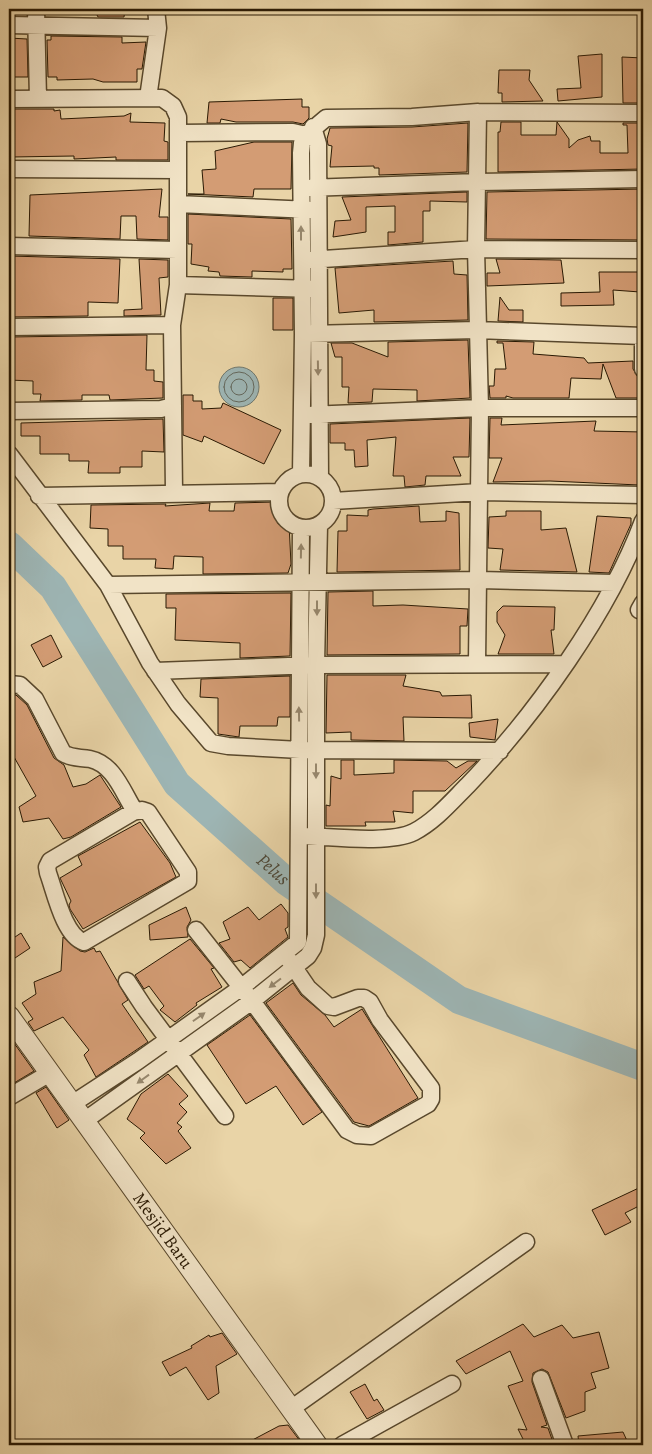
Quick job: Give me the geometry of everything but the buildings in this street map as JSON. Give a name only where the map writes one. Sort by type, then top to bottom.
[{"type":"street","points":[[148,98],[158,28],[156,9]]},
{"type":"street","points":[[9,25],[36,17],[158,28]]},
{"type":"street","points":[[36,17],[38,99]]},
{"type":"street","points":[[9,99],[166,99],[173,106],[178,117],[179,133],[176,170],[178,285],[172,326],[174,492]]},
{"type":"street","points":[[477,663],[480,408],[476,249],[478,112]]},
{"type":"street","points":[[301,474],[302,416],[310,334],[311,289],[320,259],[318,210],[309,188],[302,143],[309,131],[326,118],[412,117],[478,112],[643,113]]},
{"type":"street","points":[[179,133],[309,131]]},
{"type":"street","points":[[9,169],[176,170]]},
{"type":"street","points":[[309,188],[643,179]]},
{"type":"street","points":[[309,188],[301,210],[302,260],[311,289]]},
{"type":"street","points":[[178,204],[318,210]]},
{"type":"street","points":[[9,246],[177,250]]},
{"type":"street","points":[[302,260],[476,249],[643,250]]},
{"type":"street","points":[[178,285],[311,289]]},
{"type":"street","points":[[9,328],[172,326]]},
{"type":"street","points":[[310,334],[477,330],[643,336],[643,368]]},
{"type":"street","points":[[310,334],[318,414],[320,478]]},
{"type":"street","points":[[9,411],[128,410],[173,406]]},
{"type":"street","points":[[302,416],[480,408],[643,408]]},
{"type":"street","points":[[9,454],[108,586],[155,671],[178,704],[211,743],[228,746],[308,749],[500,751]]},
{"type":"street","points":[[301,474],[320,478],[332,492],[333,501],[327,519],[319,525],[301,528],[292,524],[280,510],[280,492],[292,477],[301,474]]},
{"type":"street","points":[[39,496],[174,492],[280,492]]},
{"type":"street","points":[[333,501],[479,492],[643,495]]},
{"type":"street","points":[[299,840],[395,838],[413,832],[443,810],[500,751],[565,664],[615,584],[643,521]]},
{"type":"street","points":[[72,1104],[242,987],[298,942],[299,840],[316,665],[319,525]]},
{"type":"street","points":[[84,1121],[252,1001],[295,968],[314,948],[316,935],[316,841],[298,666],[301,528]]},
{"type":"street","points":[[108,586],[300,581],[479,580],[615,584]]},
{"type":"street","points":[[155,671],[316,665],[565,664]]},
{"type":"street","points":[[9,684],[20,686],[35,699],[63,754],[72,758],[99,762],[110,770],[134,808],[133,812]]},
{"type":"street","points":[[142,810],[148,812],[188,872],[188,881],[84,942],[76,940],[69,931],[47,867],[50,861],[133,812],[142,810]]},
{"type":"street","points":[[196,930],[242,987],[347,1130],[357,1135],[371,1136],[428,1104],[432,1099],[431,1088],[380,1020],[370,1002],[364,998],[358,998],[334,1007],[328,1006],[308,988],[284,954]]},
{"type":"street","points":[[127,981],[178,1054],[225,1116]]},
{"type":"street","name":"Mesjid Baru","points":[[9,1016],[317,1445]]},
{"type":"street","points":[[9,1097],[50,1073]]},
{"type":"street","points":[[292,1408],[526,1242]]},
{"type":"street","points":[[541,1379],[565,1445]]},
{"type":"street","points":[[342,1445],[452,1384]]},
{"type":"water","points":[[239,367],[253,373],[259,387],[253,401],[239,407],[225,401],[219,387],[225,373]]},
{"type":"waterway","name":"Pelus","points":[[9,545],[53,587],[177,784],[287,882],[459,1000],[643,1067]]}]
